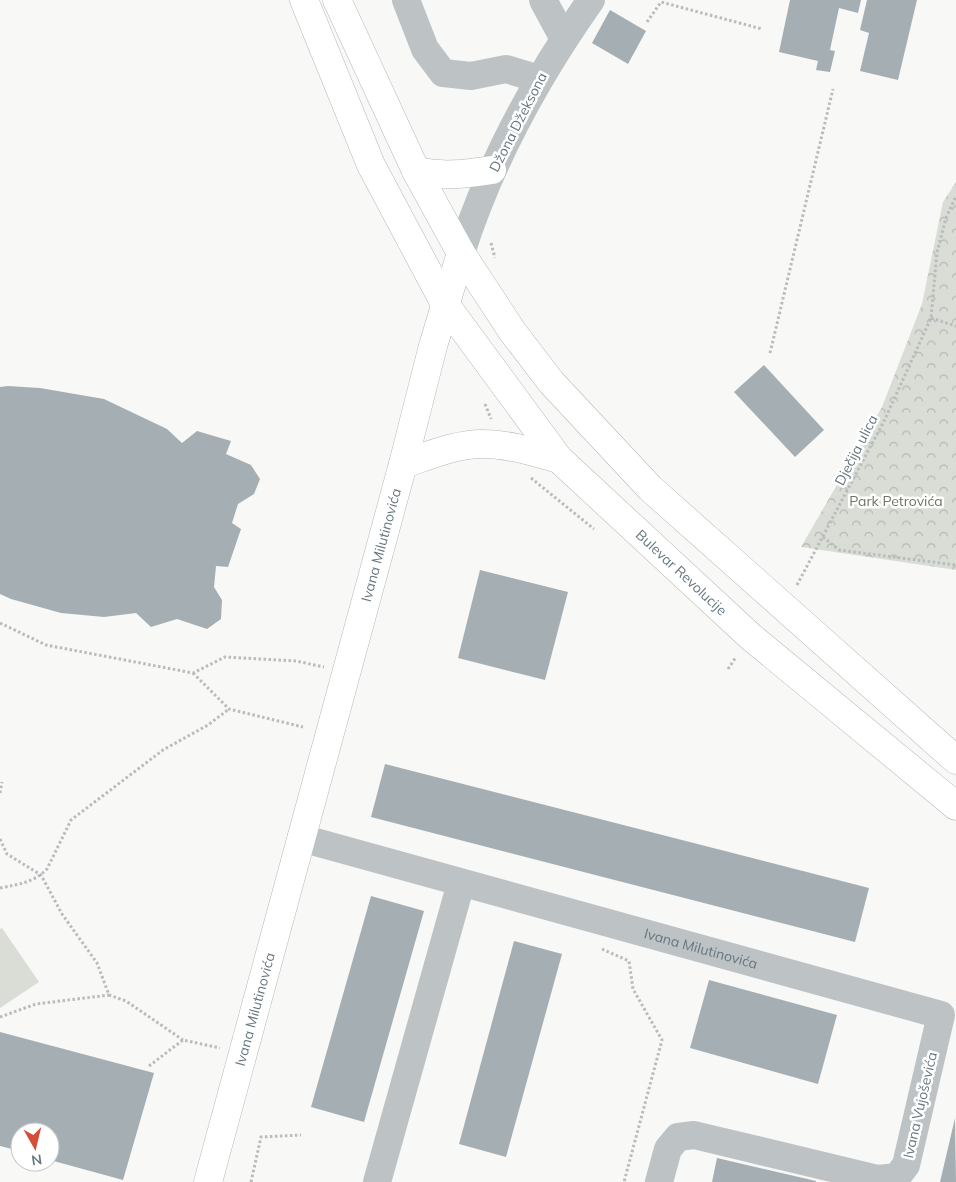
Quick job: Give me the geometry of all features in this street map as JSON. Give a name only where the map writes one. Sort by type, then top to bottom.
[{"type":"main road","name":"Bulevar Revolucije","points":[[304,0],[371,164],[445,304],[558,459],[751,637],[956,806]]},
{"type":"main road","points":[[337,0],[416,171],[461,253],[512,331],[551,382],[650,488],[956,760]]},
{"type":"main road","points":[[416,171],[433,175],[492,170]]},
{"type":"main road","name":"Ivana Milutinovića","points":[[208,1182],[445,304],[461,253]]},
{"type":"main road","points":[[403,464],[451,449],[481,444],[514,446],[558,459]]},
{"type":"street","points":[[406,0],[425,49],[443,73],[472,76],[506,69],[539,79]]},
{"type":"street","points":[[543,0],[564,39]]},
{"type":"street","name":"Džona Džeksona","points":[[461,253],[472,217],[492,170],[539,79],[591,0]]},
{"type":"street","name":"Ivana Milutinovića","points":[[301,838],[941,1016]]},
{"type":"street","points":[[377,1182],[460,883]]},
{"type":"street","name":"Ivana Vujoševića","points":[[659,1182],[668,1149],[678,1136],[694,1135],[878,1178],[896,1177],[906,1166],[941,1016]]},
{"type":"path","points":[[647,22],[661,2],[762,29]]},
{"type":"path","points":[[770,353],[833,89]]},
{"type":"path","name":"Dječija ulica","points":[[795,588],[885,419],[931,318],[937,252],[946,218],[956,196]]},
{"type":"path","points":[[493,247],[496,262]]},
{"type":"path","points":[[931,318],[956,326]]},
{"type":"path","points":[[823,537],[839,550],[956,565]]},
{"type":"path","points":[[0,623],[46,644],[193,673],[229,709],[303,727]]},
{"type":"path","points":[[193,673],[225,657],[296,661],[346,673]]},
{"type":"path","points":[[0,888],[28,883],[41,875],[47,869],[71,820],[163,750],[208,725],[229,709]]},
{"type":"path","points":[[0,793],[2,782]]},
{"type":"path","points":[[0,839],[6,854],[41,875],[62,914],[97,963],[109,995]]},
{"type":"path","points":[[593,945],[629,962],[633,989],[662,1040],[624,1182]]},
{"type":"path","points":[[0,1017],[36,1004],[109,995],[126,1001],[182,1040],[232,1050],[242,1055]]},
{"type":"path","points":[[149,1066],[182,1040]]},
{"type":"path","points":[[251,1182],[261,1138],[301,1135]]},
{"type":"green space","name":"Park Petrovića","points":[[956,182],[956,570],[801,547],[882,407],[922,304],[943,202]]},
{"type":"green space","points":[[2,928],[39,982],[0,1008],[0,929]]},
{"type":"building","points":[[790,0],[861,0],[858,13],[839,8],[830,50],[835,51],[830,72],[816,70],[818,61],[779,52]]},
{"type":"building","points":[[867,0],[917,0],[898,80],[860,71],[869,33],[860,30]]},
{"type":"building","points":[[610,10],[646,31],[628,64],[592,43]]},
{"type":"building","points":[[764,365],[824,430],[795,457],[734,392]]},
{"type":"building","points":[[0,387],[40,388],[104,399],[167,429],[182,443],[197,431],[231,441],[226,454],[251,465],[260,479],[254,494],[238,504],[232,523],[241,529],[228,567],[216,566],[214,587],[222,600],[221,619],[207,629],[177,619],[151,627],[136,613],[104,617],[61,613],[11,599],[0,594]]},
{"type":"building","points":[[480,570],[568,592],[545,680],[458,658]]},
{"type":"building","points":[[385,764],[869,888],[855,942],[371,817]]},
{"type":"building","points":[[371,896],[424,911],[364,1122],[311,1107]]},
{"type":"building","points":[[514,941],[562,954],[506,1157],[459,1144]]},
{"type":"building","points":[[709,980],[837,1015],[818,1084],[690,1048]]},
{"type":"building","points":[[0,1032],[154,1073],[123,1180],[60,1163],[60,1122],[10,1122],[10,1148],[0,1146]]},
{"type":"building","points":[[955,1118],[956,1182],[940,1182]]},
{"type":"building","points":[[717,1158],[816,1181],[816,1182],[712,1182]]}]
